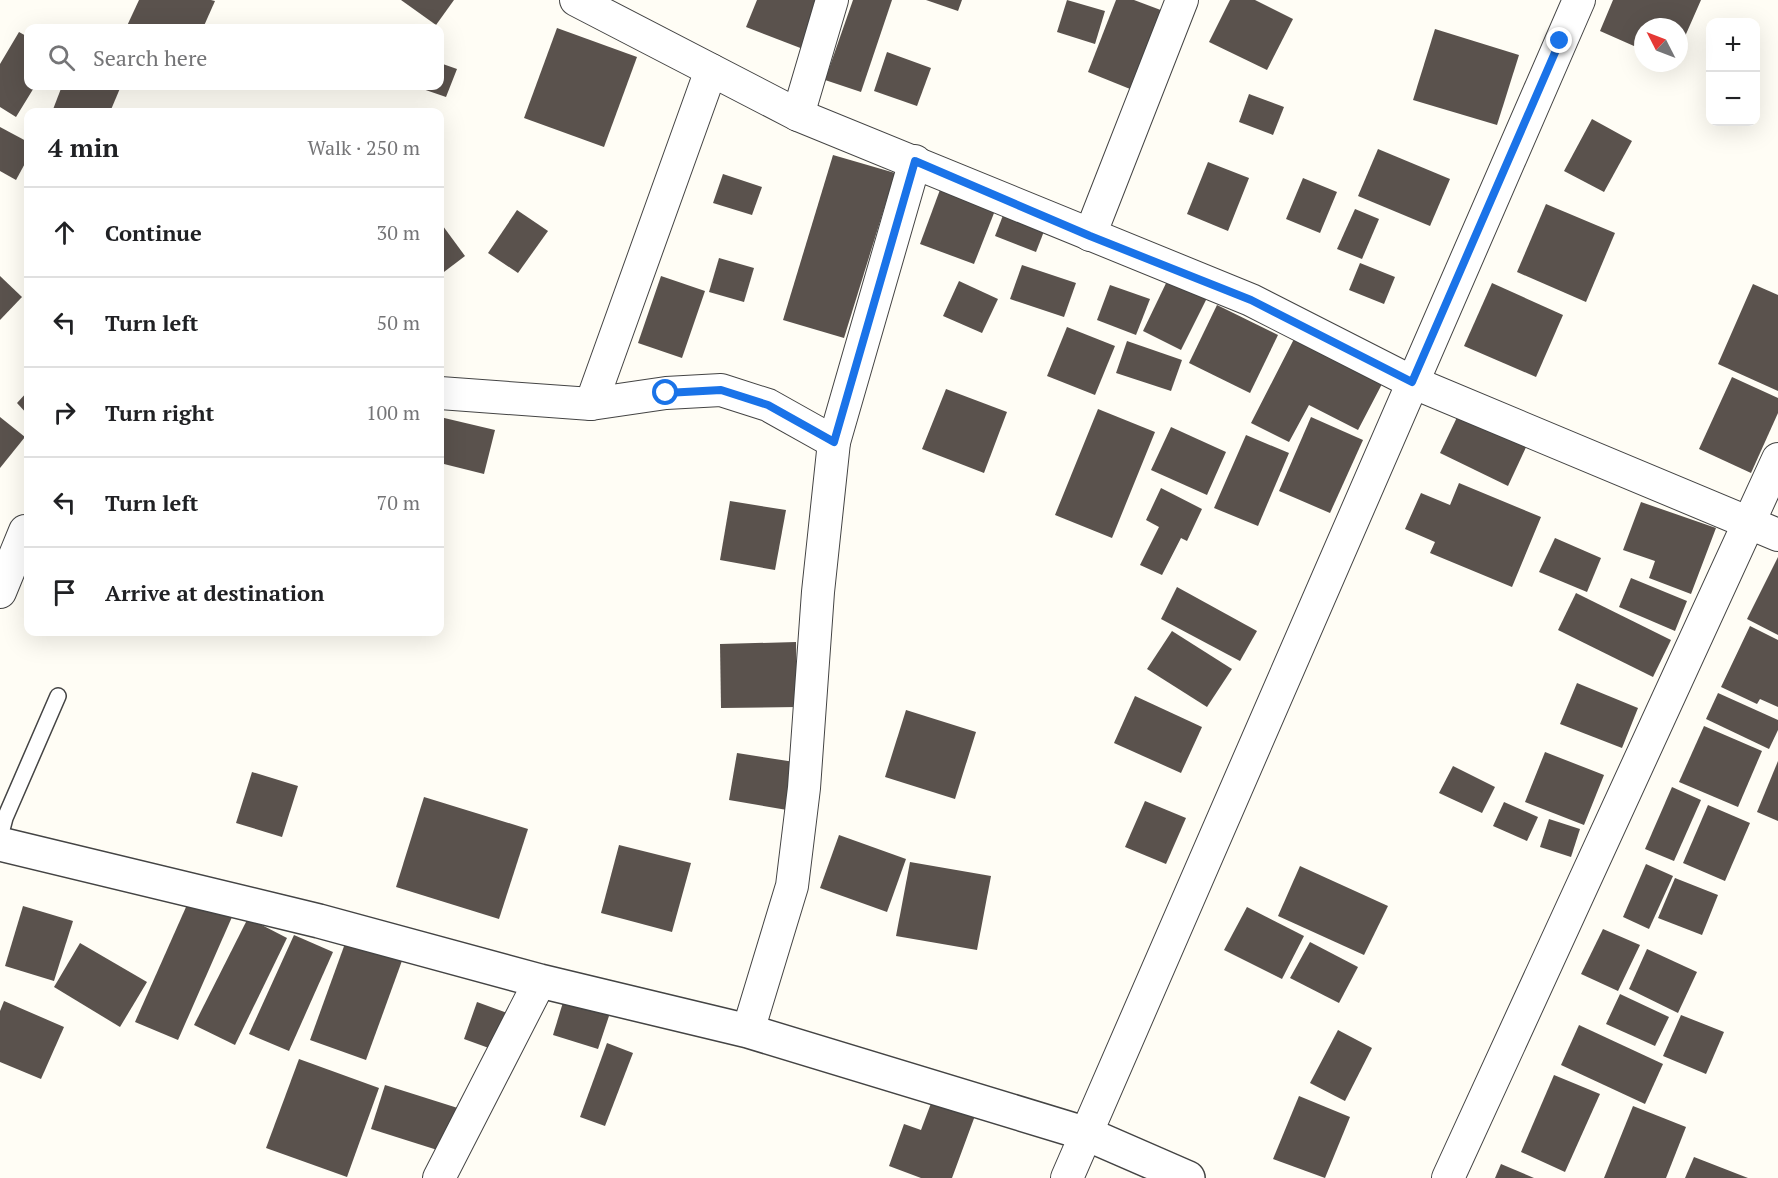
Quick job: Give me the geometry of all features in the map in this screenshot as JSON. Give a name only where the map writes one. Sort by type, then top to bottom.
[{"type":"street","points":[[576,0],[798,115],[1251,300],[1412,382],[1764,529]]},
{"type":"street","points":[[798,115],[832,0]]},
{"type":"street","points":[[1090,236],[1182,0]]},
{"type":"street","points":[[1067,1178],[1579,0]]},
{"type":"street","points":[[591,404],[711,70]]},
{"type":"street","points":[[748,1031],[792,886],[804,788],[818,592],[834,442],[915,161]]},
{"type":"street","points":[[444,393],[591,404],[666,393],[721,390],[768,405],[834,442]]},
{"type":"street","points":[[1449,1178],[1764,529],[1778,459]]},
{"type":"street","points":[[0,592],[24,533]]},
{"type":"street","points":[[0,844],[319,921],[540,981],[748,1031],[1087,1134],[1170,1174]]},
{"type":"street","points":[[439,1178],[540,981]]},
{"type":"lane","points":[[0,837],[5,818],[58,696]]},
{"type":"building","points":[[139,0],[215,1],[205,24],[128,24]]},
{"type":"building","points":[[401,0],[454,0],[435,24]]},
{"type":"building","points":[[757,0],[822,0],[803,49],[746,27]]},
{"type":"building","points":[[853,0],[892,0],[861,92],[825,80]]},
{"type":"building","points":[[926,0],[962,0],[958,11]]},
{"type":"building","points":[[1067,0],[1105,11],[1095,44],[1057,32]]},
{"type":"building","points":[[1116,0],[1134,0],[1166,12],[1135,91],[1088,72]]},
{"type":"building","points":[[1230,0],[1255,0],[1293,19],[1267,70],[1209,42]]},
{"type":"building","points":[[1613,0],[1701,0],[1688,30],[1688,18],[1634,18],[1634,46],[1600,31]]},
{"type":"building","points":[[557,28],[637,57],[604,147],[524,118]]},
{"type":"building","points":[[1435,29],[1519,55],[1497,125],[1413,100]]},
{"type":"building","points":[[19,32],[24,35],[24,90],[33,90],[16,117],[0,107],[0,64]]},
{"type":"building","points":[[887,52],[931,68],[917,106],[874,91]]},
{"type":"building","points":[[444,64],[457,69],[446,97],[426,90],[444,90]]},
{"type":"building","points":[[60,90],[119,90],[112,108],[54,108]]},
{"type":"building","points":[[1249,94],[1284,107],[1273,135],[1239,122]]},
{"type":"building","points":[[1592,119],[1632,141],[1604,192],[1564,171]]},
{"type":"building","points":[[0,127],[24,140],[24,165],[16,180],[0,171]]},
{"type":"building","points":[[1378,149],[1450,179],[1430,226],[1358,196]]},
{"type":"building","points":[[833,155],[895,173],[844,338],[783,320]]},
{"type":"building","points":[[1208,162],[1249,178],[1228,231],[1187,214]]},
{"type":"building","points":[[723,174],[762,187],[752,215],[713,203]]},
{"type":"building","points":[[1303,178],[1337,192],[1320,233],[1286,219]]},
{"type":"building","points":[[941,187],[996,208],[974,264],[920,244]]},
{"type":"building","points":[[1546,204],[1615,233],[1586,302],[1517,272]]},
{"type":"building","points":[[1007,205],[1048,221],[1036,252],[995,236]]},
{"type":"building","points":[[1355,209],[1379,219],[1362,259],[1337,249]]},
{"type":"building","points":[[517,210],[548,231],[518,273],[488,253]]},
{"type":"building","points":[[444,227],[465,256],[444,272]]},
{"type":"building","points":[[719,258],[754,268],[744,302],[709,292]]},
{"type":"building","points":[[1360,263],[1395,277],[1384,304],[1349,290]]},
{"type":"building","points":[[1022,265],[1076,283],[1064,317],[1010,299]]},
{"type":"building","points":[[0,276],[22,297],[0,320]]},
{"type":"building","points":[[661,276],[705,291],[682,358],[638,343]]},
{"type":"building","points":[[1169,277],[1208,296],[1181,350],[1143,331]]},
{"type":"building","points":[[959,281],[998,299],[982,333],[943,316]]},
{"type":"building","points":[[1492,283],[1563,315],[1536,377],[1464,346]]},
{"type":"building","points":[[1753,284],[1778,295],[1778,391],[1718,364]]},
{"type":"building","points":[[1110,285],[1150,299],[1136,335],[1097,320]]},
{"type":"building","points":[[1217,305],[1278,335],[1250,393],[1189,363]]},
{"type":"building","points":[[1067,327],[1115,346],[1095,395],[1047,376]]},
{"type":"building","points":[[1294,339],[1382,384],[1358,430],[1309,405],[1289,442],[1251,423]]},
{"type":"building","points":[[1127,341],[1182,360],[1171,391],[1116,373]]},
{"type":"building","points":[[1732,377],[1778,398],[1778,413],[1751,473],[1699,449]]},
{"type":"building","points":[[946,389],[1007,412],[984,473],[922,449]]},
{"type":"building","points":[[24,395],[24,411],[17,403]]},
{"type":"building","points":[[1098,409],[1155,432],[1112,538],[1055,515]]},
{"type":"building","points":[[1460,411],[1528,443],[1508,486],[1440,453]]},
{"type":"building","points":[[0,417],[24,438],[0,468]]},
{"type":"building","points":[[1311,417],[1363,440],[1330,513],[1279,491]]},
{"type":"building","points":[[444,418],[495,430],[484,474],[444,464]]},
{"type":"building","points":[[1171,427],[1226,452],[1207,495],[1151,470]]},
{"type":"building","points":[[1246,435],[1289,453],[1258,526],[1214,508]]},
{"type":"building","points":[[1459,483],[1541,517],[1512,587],[1430,553],[1435,542],[1405,529],[1421,493],[1450,505]]},
{"type":"building","points":[[1161,488],[1202,509],[1187,541],[1181,538],[1162,575],[1140,565],[1159,527],[1146,520]]},
{"type":"building","points":[[730,501],[786,510],[775,570],[720,560]]},
{"type":"building","points":[[1641,502],[1716,528],[1691,594],[1649,578],[1655,561],[1623,550]]},
{"type":"building","points":[[1555,538],[1601,558],[1587,592],[1539,572]]},
{"type":"building","points":[[1778,557],[1778,635],[1747,619]]},
{"type":"building","points":[[1631,578],[1687,601],[1675,631],[1619,607]]},
{"type":"building","points":[[1177,587],[1257,631],[1240,661],[1161,619]]},
{"type":"building","points":[[1576,593],[1671,640],[1653,677],[1558,630]]},
{"type":"building","points":[[1750,626],[1778,640],[1778,707],[1760,699],[1757,704],[1721,687]]},
{"type":"building","points":[[1172,631],[1232,669],[1207,707],[1147,669]]},
{"type":"building","points":[[796,642],[797,707],[721,708],[720,644]]},
{"type":"building","points":[[1577,683],[1638,708],[1622,748],[1560,724]]},
{"type":"building","points":[[1718,693],[1778,720],[1778,730],[1769,749],[1706,719]]},
{"type":"building","points":[[1135,696],[1202,727],[1181,773],[1114,743]]},
{"type":"building","points":[[906,710],[976,732],[955,799],[885,777]]},
{"type":"building","points":[[1704,726],[1762,751],[1738,807],[1679,782]]},
{"type":"building","points":[[1545,752],[1604,775],[1584,825],[1525,802]]},
{"type":"building","points":[[737,753],[801,763],[793,811],[729,800]]},
{"type":"building","points":[[1778,761],[1778,821],[1757,812]]},
{"type":"building","points":[[1453,766],[1495,787],[1482,813],[1439,793]]},
{"type":"building","points":[[252,772],[298,786],[282,837],[236,823]]},
{"type":"building","points":[[1672,787],[1701,800],[1674,861],[1645,849]]},
{"type":"building","points":[[424,797],[528,829],[499,919],[396,887]]},
{"type":"building","points":[[1145,801],[1186,818],[1166,864],[1125,847]]},
{"type":"building","points":[[1504,802],[1538,817],[1527,841],[1493,826]]},
{"type":"building","points":[[1708,805],[1750,823],[1725,881],[1683,863]]},
{"type":"building","points":[[1549,819],[1580,829],[1571,857],[1540,847]]},
{"type":"building","points":[[839,835],[906,859],[887,912],[820,888]]},
{"type":"building","points":[[619,845],[691,863],[672,932],[601,913]]},
{"type":"building","points":[[910,862],[991,876],[977,950],[896,936]]},
{"type":"building","points":[[1646,864],[1673,876],[1649,929],[1623,917]]},
{"type":"building","points":[[1300,866],[1388,906],[1364,955],[1278,916]]},
{"type":"building","points":[[1675,878],[1718,895],[1702,935],[1658,918]]},
{"type":"building","points":[[190,898],[232,917],[178,1040],[135,1022]]},
{"type":"building","points":[[23,906],[73,921],[54,981],[5,966]]},
{"type":"building","points":[[1247,907],[1304,936],[1282,979],[1224,950]]},
{"type":"building","points":[[248,918],[287,938],[235,1045],[194,1025]]},
{"type":"building","points":[[1603,929],[1640,945],[1618,991],[1581,974]]},
{"type":"building","points":[[294,935],[333,952],[289,1051],[249,1034]]},
{"type":"building","points":[[347,938],[403,958],[366,1060],[310,1040]]},
{"type":"building","points":[[1310,942],[1358,967],[1339,1003],[1290,978]]},
{"type":"building","points":[[80,943],[147,982],[120,1027],[54,987]]},
{"type":"building","points":[[1647,949],[1697,972],[1678,1013],[1629,989]]},
{"type":"building","points":[[1620,994],[1669,1017],[1655,1046],[1606,1024]]},
{"type":"building","points":[[564,999],[610,1013],[598,1049],[553,1035]]},
{"type":"building","points":[[4,1001],[64,1027],[41,1079],[0,1062],[0,1011]]},
{"type":"building","points":[[477,1002],[510,1014],[497,1051],[464,1039]]},
{"type":"building","points":[[1681,1015],[1724,1032],[1706,1074],[1663,1056]]},
{"type":"building","points":[[1579,1025],[1663,1064],[1645,1104],[1561,1065]]},
{"type":"building","points":[[1338,1030],[1372,1048],[1345,1101],[1310,1083]]},
{"type":"building","points":[[607,1043],[633,1053],[605,1126],[580,1117]]},
{"type":"building","points":[[299,1059],[379,1088],[347,1177],[266,1148]]},
{"type":"building","points":[[1554,1075],[1600,1094],[1565,1172],[1521,1152]]},
{"type":"building","points":[[385,1085],[464,1110],[450,1154],[371,1129]]},
{"type":"building","points":[[1299,1096],[1350,1117],[1325,1178],[1273,1159]]},
{"type":"building","points":[[933,1098],[976,1113],[952,1178],[921,1178],[889,1166],[904,1124],[921,1130]]},
{"type":"building","points":[[1633,1106],[1686,1127],[1666,1178],[1604,1178]]},
{"type":"building","points":[[1694,1157],[1748,1178],[1685,1178]]},
{"type":"building","points":[[1501,1164],[1534,1178],[1495,1178]]},
{"type":"route","points":[[666,393],[721,390],[768,405],[834,442],[915,161],[1090,236],[1251,300],[1412,382],[1560,41]]}]
